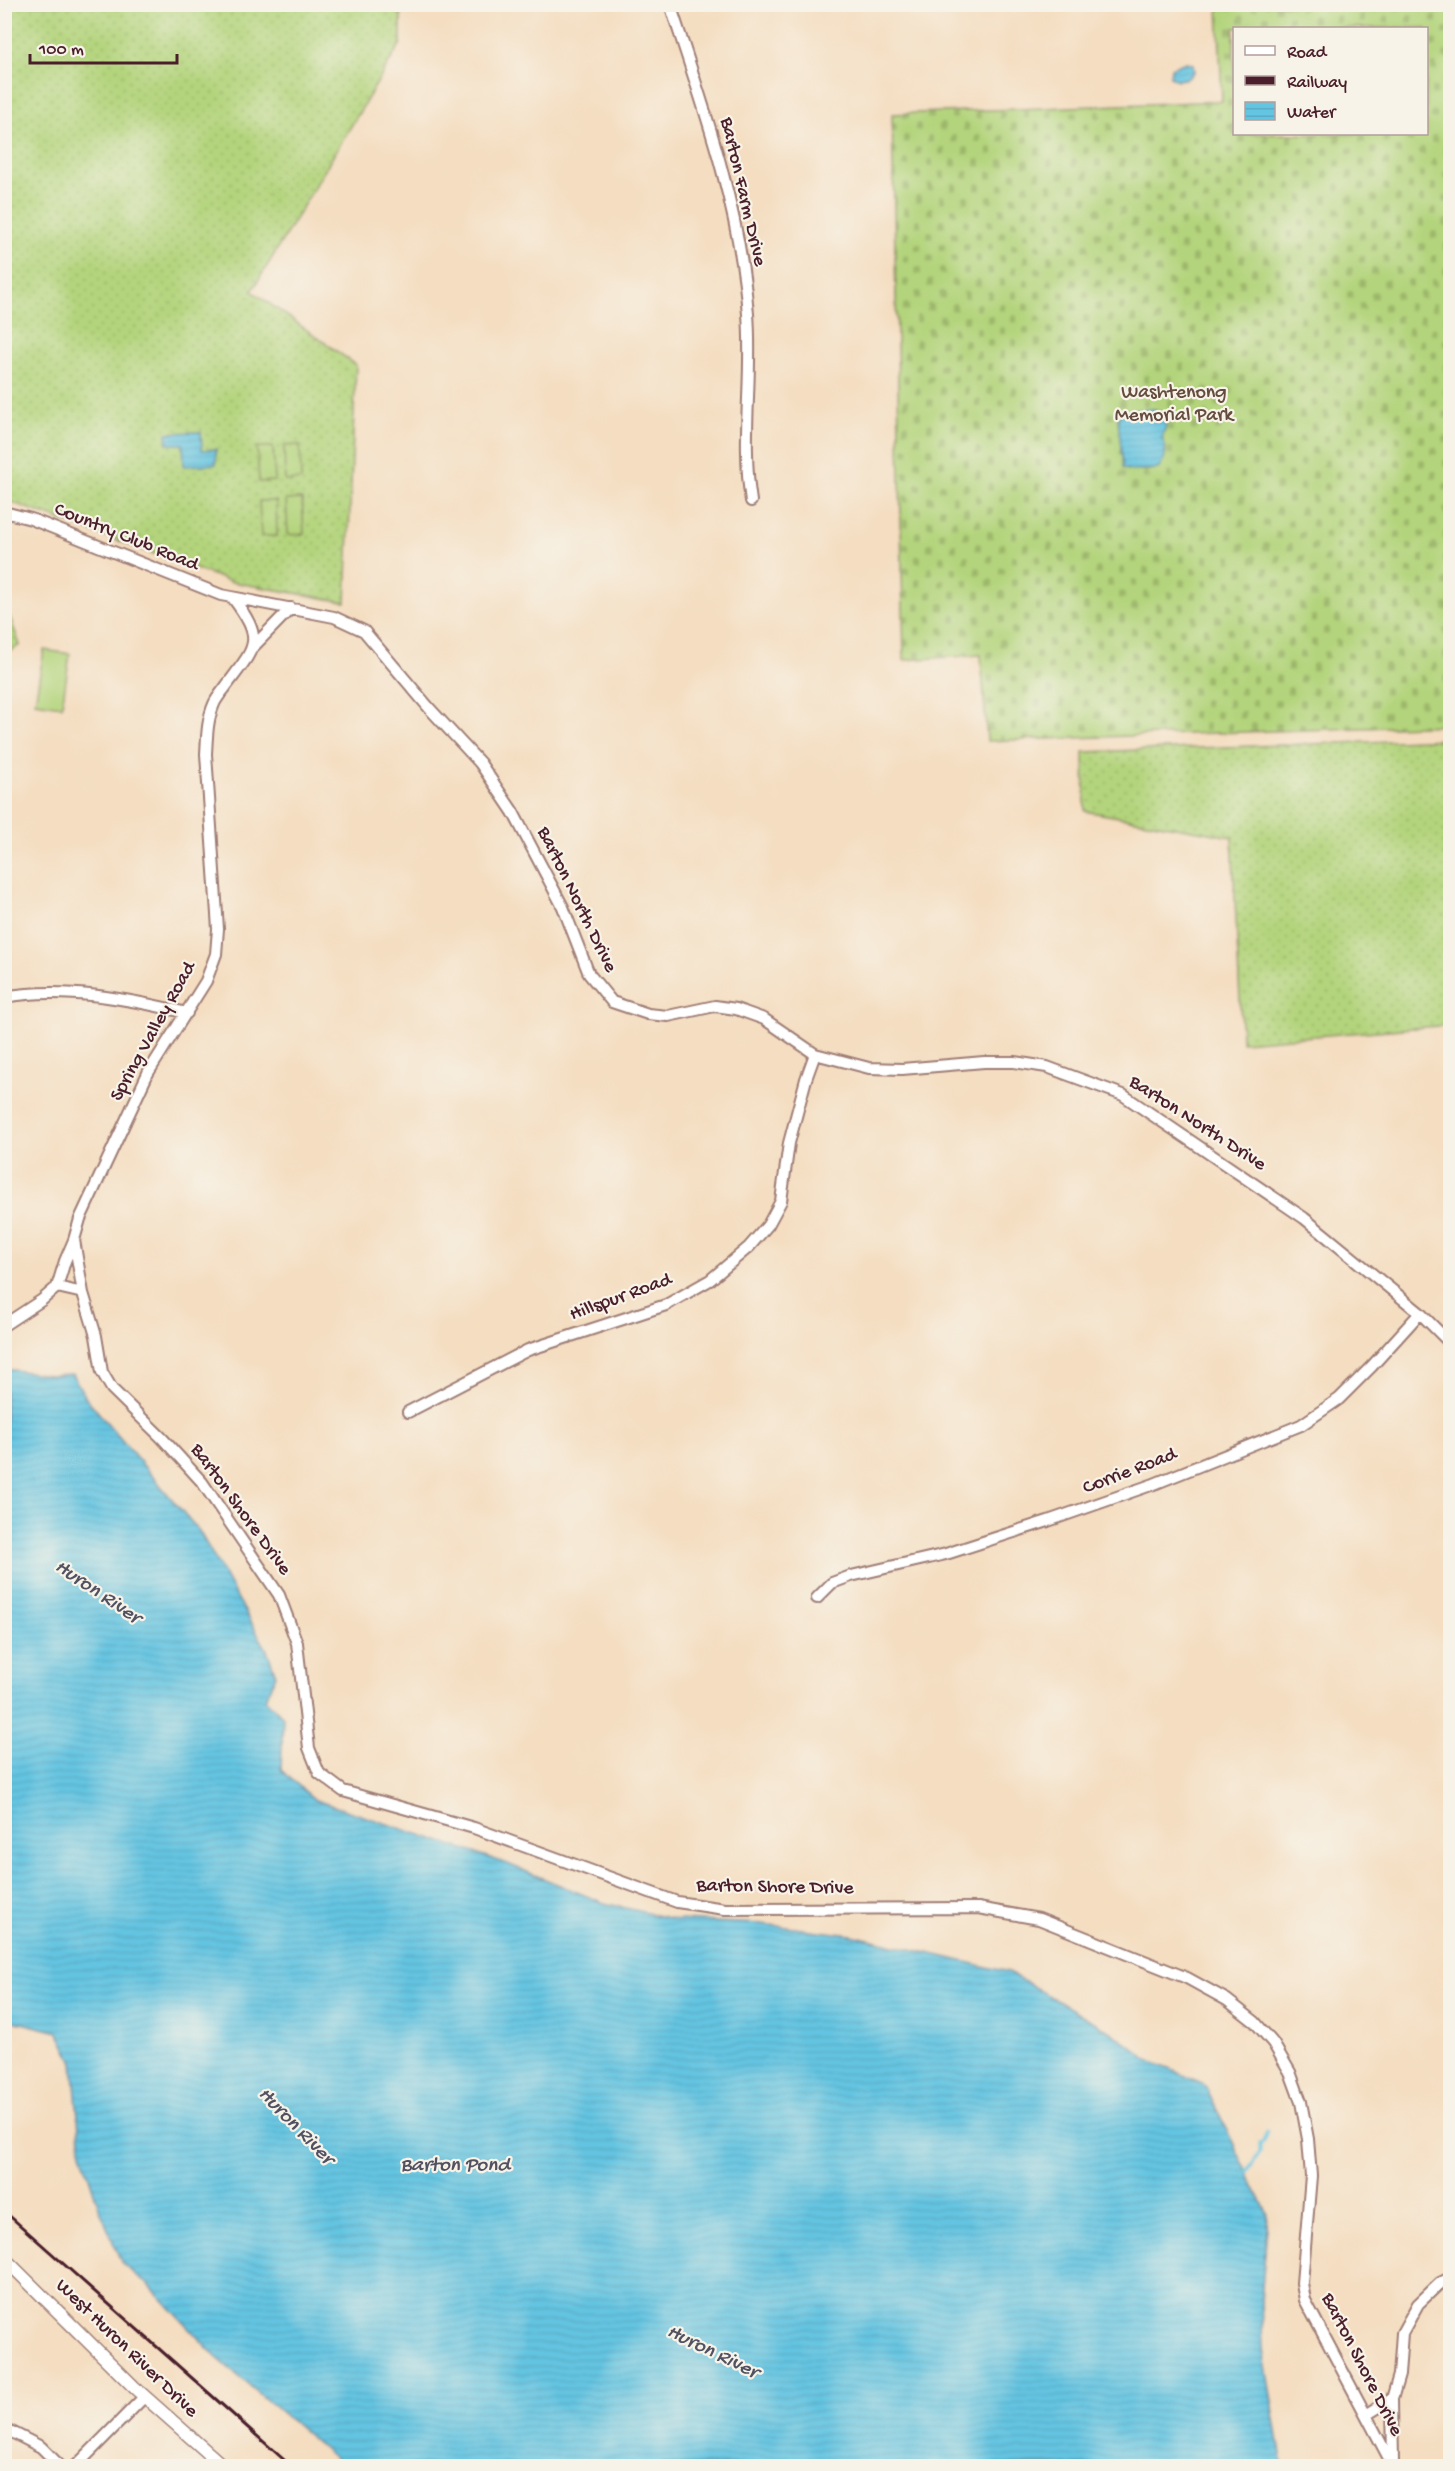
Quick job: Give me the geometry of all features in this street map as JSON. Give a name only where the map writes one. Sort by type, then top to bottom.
[{"type":"street","name":"Barton Farm Drive","points":[[670,4],[715,144],[738,234],[749,341],[745,448],[751,501]]},
{"type":"street","name":"Country Club Road","points":[[4,512],[31,519],[182,580],[233,598]]},
{"type":"street","name":"Barton North Drive","points":[[233,598],[334,617],[364,631],[430,709],[480,763],[513,812],[563,907],[589,974],[612,1002],[648,1014],[668,1016],[715,1006],[735,1009],[764,1019],[815,1054],[868,1068],[902,1069],[984,1062],[1014,1062],[1047,1067],[1123,1095],[1304,1218],[1420,1313],[1450,1343]]},
{"type":"street","points":[[233,598],[247,616],[254,631],[254,648]]},
{"type":"street","name":"Spring Valley Road","points":[[83,1293],[74,1240],[80,1219],[148,1073],[206,981],[216,954],[215,875],[206,754],[208,725],[214,702],[254,648],[291,608]]},
{"type":"street","points":[[4,997],[41,993],[77,994],[157,1005],[187,1013]]},
{"type":"street","name":"Hillspur Road","points":[[408,1412],[528,1350],[666,1305],[710,1280],[749,1247],[768,1225],[781,1201],[789,1143],[815,1054]]},
{"type":"street","points":[[4,1325],[42,1300],[57,1287],[64,1261],[74,1240]]},
{"type":"street","points":[[57,1287],[83,1293]]},
{"type":"street","name":"Barton Shore Drive","points":[[83,1293],[96,1336],[102,1372],[112,1389],[162,1438],[202,1482],[279,1595],[297,1643],[309,1748],[319,1773],[343,1791],[474,1828],[677,1902],[725,1909],[978,1908],[1039,1919],[1187,1978],[1227,2000],[1255,2022],[1273,2043],[1290,2072],[1301,2102],[1308,2139],[1311,2176],[1302,2283],[1305,2300],[1393,2466]]},
{"type":"street","name":"Corrie Road","points":[[817,1598],[832,1583],[851,1576],[946,1554],[1048,1521],[1154,1484],[1301,1425],[1339,1399],[1420,1313]]},
{"type":"street","name":"West Huron River Drive","points":[[4,2258],[144,2397],[223,2466]]},
{"type":"street","points":[[1393,2466],[1392,2399],[1399,2375],[1402,2333],[1418,2304],[1440,2283],[1450,2278]]},
{"type":"street","points":[[76,2466],[144,2397]]},
{"type":"street","points":[[1366,2415],[1392,2399]]},
{"type":"street","points":[[4,2428],[41,2447],[60,2466]]},
{"type":"green space","points":[[4,5],[401,5],[401,43],[252,291],[356,365],[346,602],[232,582],[5,500]]},
{"type":"green space","name":"Washtenong Memorial Park","points":[[1218,5],[1450,5],[1450,725],[987,741],[981,655],[904,660],[892,114],[1222,101]]},
{"type":"green space","points":[[300,445],[301,480],[285,481],[284,446]]},
{"type":"green space","points":[[257,447],[273,447],[275,481],[259,482]]},
{"type":"green space","points":[[302,499],[304,534],[288,535],[286,500]]},
{"type":"green space","points":[[259,501],[276,501],[277,536],[261,536]]},
{"type":"green space","points":[[5,604],[20,645],[4,654]]},
{"type":"green space","points":[[44,650],[70,654],[62,706],[35,702]]},
{"type":"green space","points":[[1450,739],[1450,1025],[1242,1042],[1232,837],[1085,811],[1084,752]]},
{"type":"water","points":[[1186,62],[1193,64],[1194,71],[1188,78],[1178,80],[1170,77],[1171,68]]},
{"type":"water","points":[[1153,409],[1161,413],[1166,426],[1162,438],[1165,450],[1163,462],[1158,469],[1131,471],[1123,468],[1118,419],[1123,411]]},
{"type":"water","points":[[201,432],[202,450],[216,449],[216,464],[184,466],[183,444],[167,444],[167,433]]},
{"type":"water","name":"Barton Pond","points":[[5,1369],[49,1375],[72,1374],[86,1398],[199,1531],[267,1650],[276,1675],[265,1699],[283,1717],[281,1770],[315,1800],[505,1863],[604,1903],[677,1920],[761,1924],[852,1935],[1008,1972],[1111,2032],[1152,2062],[1202,2083],[1268,2215],[1261,2301],[1263,2349],[1283,2466],[344,2466],[216,2357],[149,2285],[122,2264],[98,2205],[81,2152],[73,2062],[58,2032],[5,2019]]},
{"type":"waterway","points":[[1245,2176],[1260,2152],[1260,2143],[1267,2131]]},
{"type":"railway","points":[[4,2211],[291,2466]]},
{"type":"water label","name":"Huron River","points":[[97,1593]]},
{"type":"water label","name":"Huron River","points":[[295,2127]]},
{"type":"water label","name":"Huron River","points":[[712,2353]]}]
